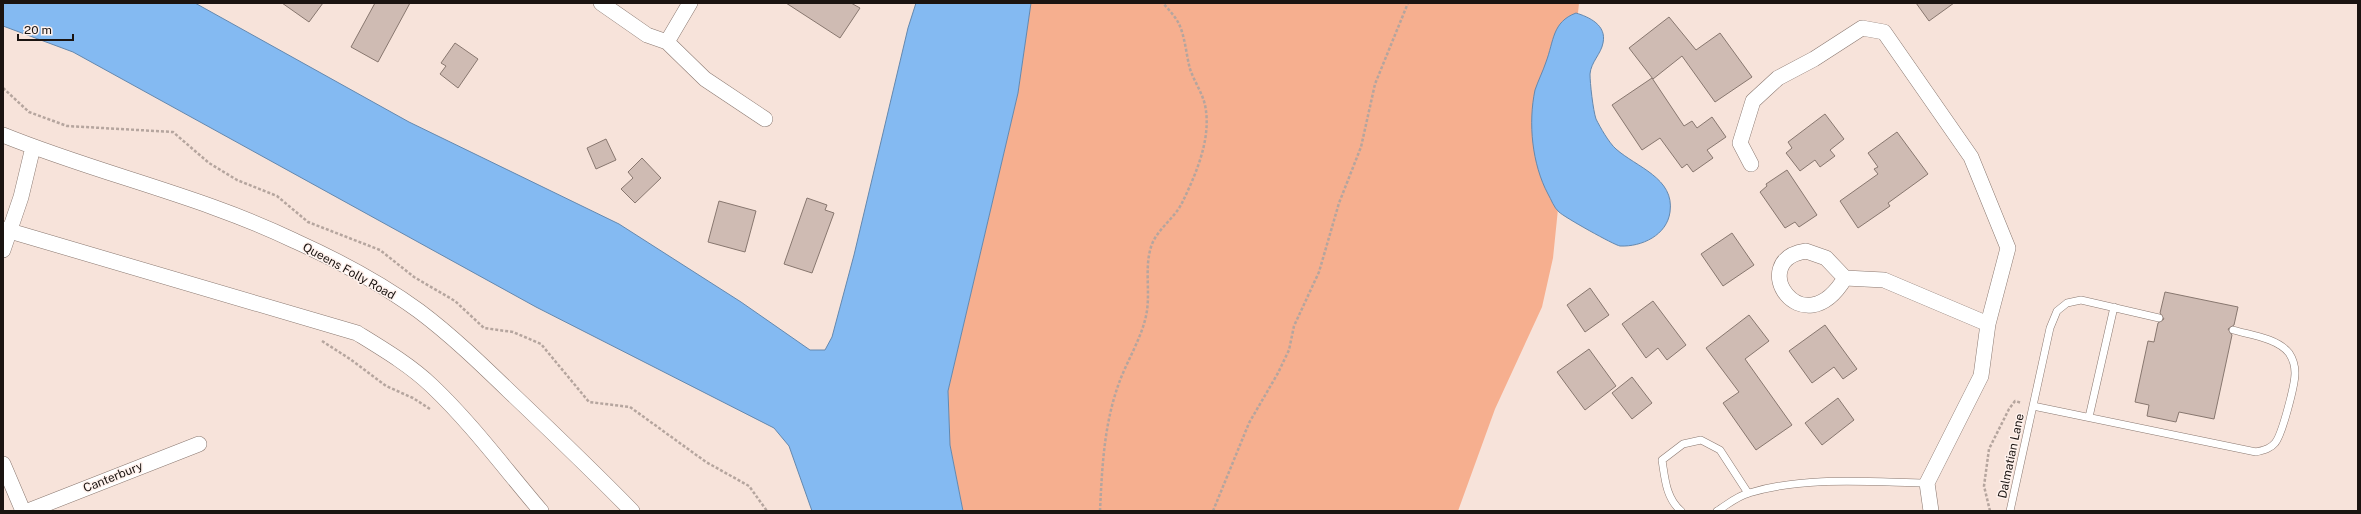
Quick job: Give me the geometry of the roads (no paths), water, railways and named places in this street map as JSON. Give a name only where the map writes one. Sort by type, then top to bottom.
[{"type":"street","points":[[600,3],[647,35],[667,42],[705,79],[765,119]]},
{"type":"street","points":[[667,42],[690,3]]},
{"type":"street","points":[[1751,164],[1740,143],[1753,101],[1778,78],[1814,60],[1862,28],[1884,32],[1971,157],[2008,248],[1988,324],[1981,376],[1927,483],[1932,511]]},
{"type":"street","name":"Queens Folly Road","points":[[3,135],[33,147],[228,213],[296,241],[368,280],[418,310],[454,339],[585,463],[632,511]]},
{"type":"street","points":[[3,250],[7,230],[33,147]]},
{"type":"street","points":[[7,230],[357,333],[389,353],[431,385],[460,414],[541,511]]},
{"type":"street","points":[[1845,278],[1884,280],[1988,324]]},
{"type":"street","name":"Canterbury","points":[[28,511],[199,444]]},
{"type":"street","points":[[3,464],[23,511]]},
{"type":"lane","name":"Dalmatian Lane","points":[[2010,511],[2050,328],[2057,311],[2067,303],[2081,300],[2159,318]]},
{"type":"lane","points":[[2089,417],[2114,307]]},
{"type":"lane","points":[[2033,406],[2256,452],[2268,449],[2280,436],[2295,374],[2294,364],[2288,352],[2276,344],[2264,338],[2233,330]]},
{"type":"lane","points":[[1681,511],[1675,506],[1666,489],[1662,460],[1683,444],[1701,440],[1720,450],[1748,493]]},
{"type":"lane","points":[[1717,511],[1748,493],[1814,483],[1864,481],[1927,483]]},
{"type":"water","points":[[3,3],[195,3],[409,122],[619,224],[741,302],[810,350],[825,350],[832,337],[854,255],[908,28],[916,3],[1031,3],[1018,93],[948,391],[950,445],[963,511],[812,511],[789,446],[774,428],[536,307],[73,52],[3,26]]},
{"type":"water","points":[[1576,13],[1596,23],[1600,27],[1604,37],[1602,47],[1592,66],[1590,74],[1596,119],[1613,146],[1652,174],[1666,190],[1670,200],[1670,212],[1664,227],[1659,233],[1645,242],[1628,246],[1620,246],[1599,236],[1563,215],[1554,206],[1538,170],[1532,129],[1535,90],[1558,27],[1568,17]]}]
